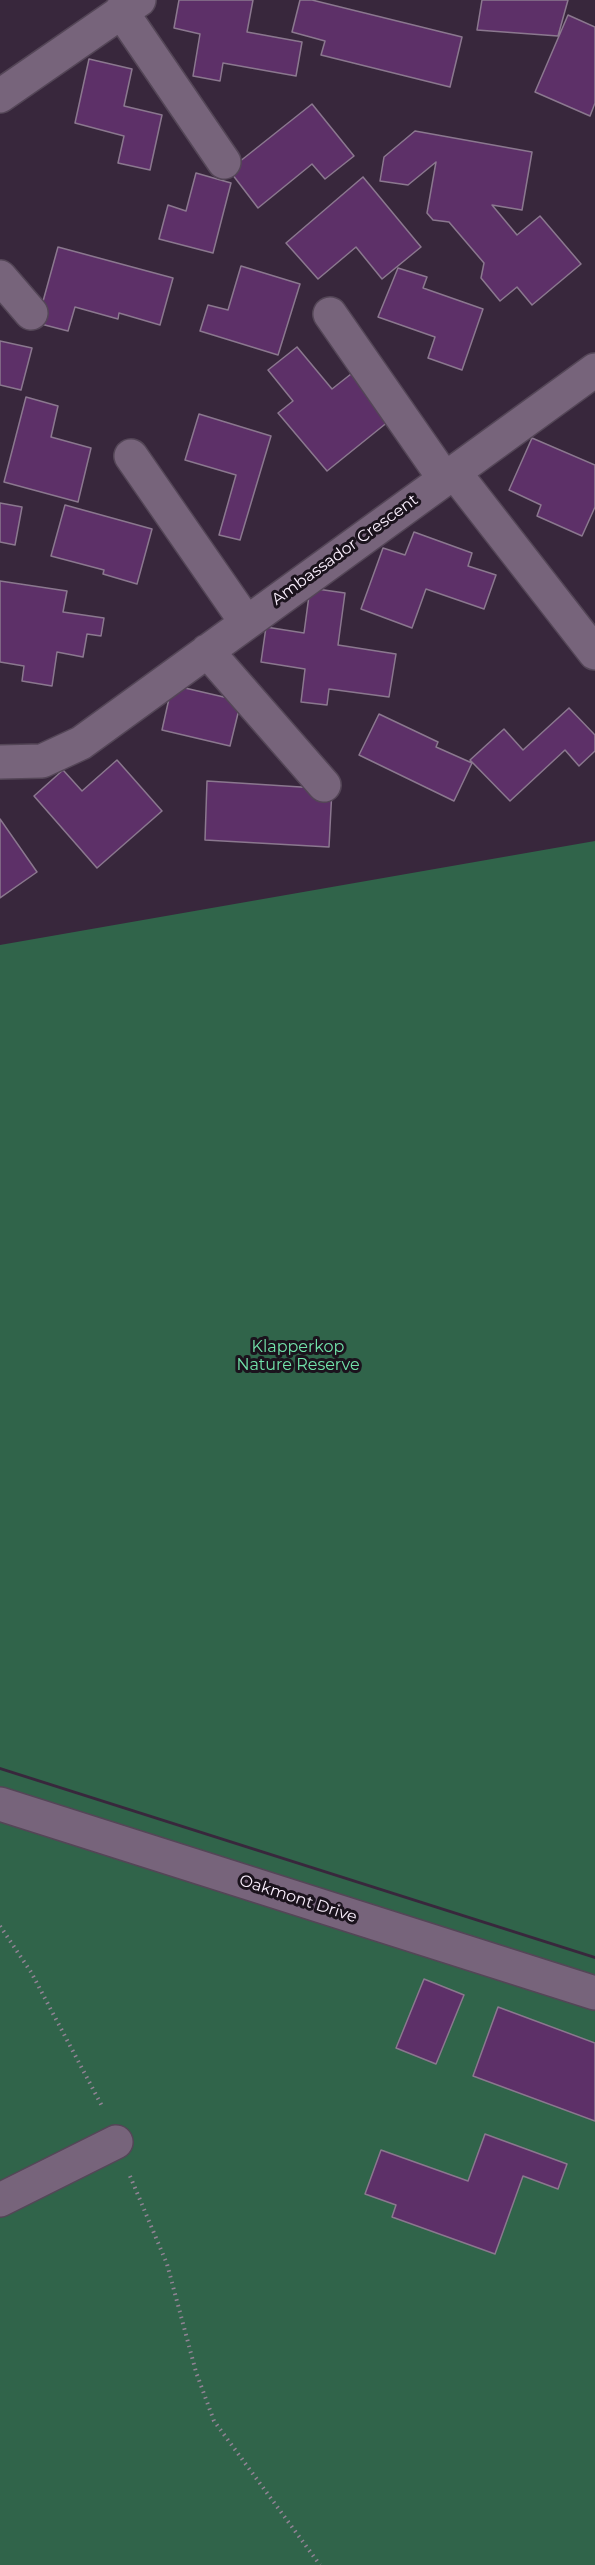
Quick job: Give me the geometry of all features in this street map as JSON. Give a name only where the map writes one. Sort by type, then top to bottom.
[{"type":"street","points":[[0,96],[130,6],[224,162]]},
{"type":"street","points":[[0,277],[31,314]]},
{"type":"street","points":[[330,314],[449,475],[595,653]]},
{"type":"street","name":"Ambassador Crescent","points":[[0,762],[42,761],[81,743],[595,370]]},
{"type":"street","points":[[131,456],[246,622]]},
{"type":"street","points":[[207,651],[324,785]]},
{"type":"street","name":"Oakmont Drive","points":[[0,1804],[595,1993]]},
{"type":"street","points":[[0,2200],[116,2142]]},
{"type":"path","points":[[0,1926],[31,1972],[101,2103],[168,2264],[196,2372],[214,2421],[320,2565]]},
{"type":"green space","name":"Klapperkop Nature Reserve","points":[[595,841],[595,1956],[0,1767],[0,945]]},
{"type":"green space","points":[[0,1770],[595,1959],[595,2565],[0,2565]]},
{"type":"building","points":[[179,0],[253,0],[247,32],[302,42],[296,76],[223,63],[220,81],[193,76],[200,34],[174,28]]},
{"type":"building","points":[[300,0],[312,0],[462,37],[450,87],[321,55],[325,41],[292,32]]},
{"type":"building","points":[[482,0],[568,0],[558,36],[477,30]]},
{"type":"building","points":[[568,15],[595,27],[595,103],[590,116],[535,92]]},
{"type":"building","points":[[89,59],[132,69],[124,106],[162,115],[150,170],[118,163],[124,136],[75,123]]},
{"type":"building","points":[[312,104],[354,156],[325,179],[312,164],[258,208],[229,170]]},
{"type":"building","points":[[415,131],[532,152],[522,210],[492,205],[517,235],[540,216],[581,264],[532,305],[517,287],[500,301],[481,278],[484,263],[449,222],[433,220],[427,213],[436,162],[408,185],[380,181],[384,157]]},
{"type":"building","points":[[196,173],[231,183],[213,253],[159,239],[168,205],[186,211]]},
{"type":"building","points":[[363,177],[421,247],[382,279],[356,247],[318,279],[286,243]]},
{"type":"building","points":[[58,247],[173,278],[160,325],[119,313],[118,319],[75,307],[68,331],[37,323]]},
{"type":"building","points":[[241,266],[300,284],[278,355],[200,331],[208,305],[228,310]]},
{"type":"building","points":[[398,268],[427,277],[423,288],[483,309],[462,370],[428,358],[435,337],[378,317]]},
{"type":"building","points":[[0,341],[32,348],[21,390],[0,385]]},
{"type":"building","points":[[297,347],[332,389],[351,374],[389,421],[327,471],[278,413],[293,401],[268,370]]},
{"type":"building","points":[[26,397],[58,406],[51,437],[91,448],[78,502],[4,482]]},
{"type":"building","points":[[199,414],[271,436],[240,540],[219,535],[236,475],[185,460]]},
{"type":"building","points":[[532,438],[595,465],[595,507],[582,536],[537,516],[541,505],[509,490]]},
{"type":"building","points":[[0,503],[22,507],[15,545],[0,542]]},
{"type":"building","points":[[65,505],[152,529],[137,584],[103,574],[104,570],[51,556]]},
{"type":"building","points":[[414,532],[472,553],[468,566],[496,575],[484,609],[426,589],[412,628],[361,609],[383,548],[405,555]]},
{"type":"building","points":[[0,581],[67,591],[63,612],[104,618],[101,636],[87,634],[83,657],[57,652],[52,686],[22,681],[24,666],[0,662]]},
{"type":"building","points":[[310,588],[345,593],[338,645],[396,654],[389,697],[329,689],[327,705],[301,702],[305,669],[261,662],[266,627],[304,633]]},
{"type":"building","points":[[172,685],[241,701],[230,746],[162,730]]},
{"type":"building","points":[[569,708],[595,735],[595,751],[579,766],[565,750],[510,801],[470,760],[504,729],[523,750]]},
{"type":"building","points":[[379,714],[438,742],[436,747],[472,763],[454,801],[359,755]]},
{"type":"building","points":[[117,760],[162,811],[97,868],[34,796],[63,770],[82,791]]},
{"type":"building","points":[[207,781],[332,789],[329,847],[205,840]]},
{"type":"building","points":[[0,819],[37,872],[0,898]]},
{"type":"building","points":[[424,1979],[464,1995],[436,2064],[396,2048]]},
{"type":"building","points":[[498,2007],[595,2043],[595,2121],[473,2076]]},
{"type":"building","points":[[485,2134],[567,2164],[558,2189],[523,2176],[495,2254],[392,2217],[396,2205],[365,2194],[381,2150],[468,2181]]}]
